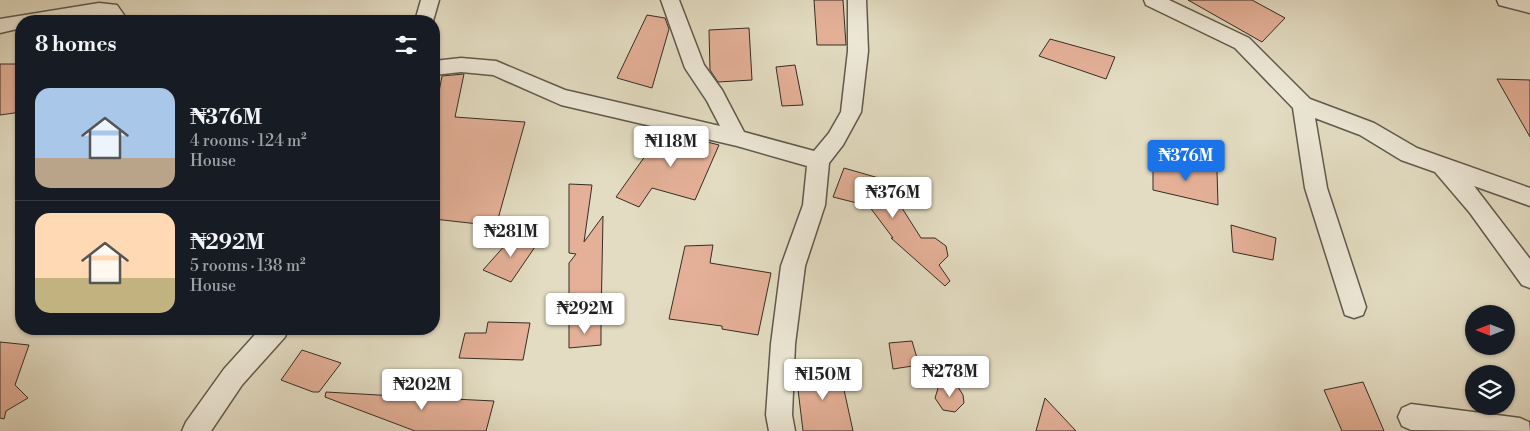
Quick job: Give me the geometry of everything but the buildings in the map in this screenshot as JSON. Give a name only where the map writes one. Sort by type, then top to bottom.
[{"type":"street","points":[[426,15],[430,0]]},
{"type":"street","points":[[670,0],[695,68],[715,96],[738,138]]},
{"type":"street","points":[[782,431],[779,415],[783,353],[793,266],[814,205],[818,161],[836,139],[851,112],[858,51],[857,0]]},
{"type":"street","points":[[1153,0],[1242,43],[1303,104],[1367,129],[1409,154],[1530,197]]},
{"type":"street","points":[[1506,0],[1530,6]]},
{"type":"street","points":[[64,15],[99,10],[110,10],[114,15]]},
{"type":"street","points":[[0,26],[15,23]]},
{"type":"street","points":[[440,71],[461,65],[496,68],[561,97],[738,138],[818,161]]},
{"type":"street","points":[[1303,104],[1316,188],[1354,307]]},
{"type":"street","points":[[1444,168],[1478,206],[1530,278]]},
{"type":"street","points":[[195,431],[233,377],[271,335]]},
{"type":"street","points":[[1411,417],[1520,431]]}]
